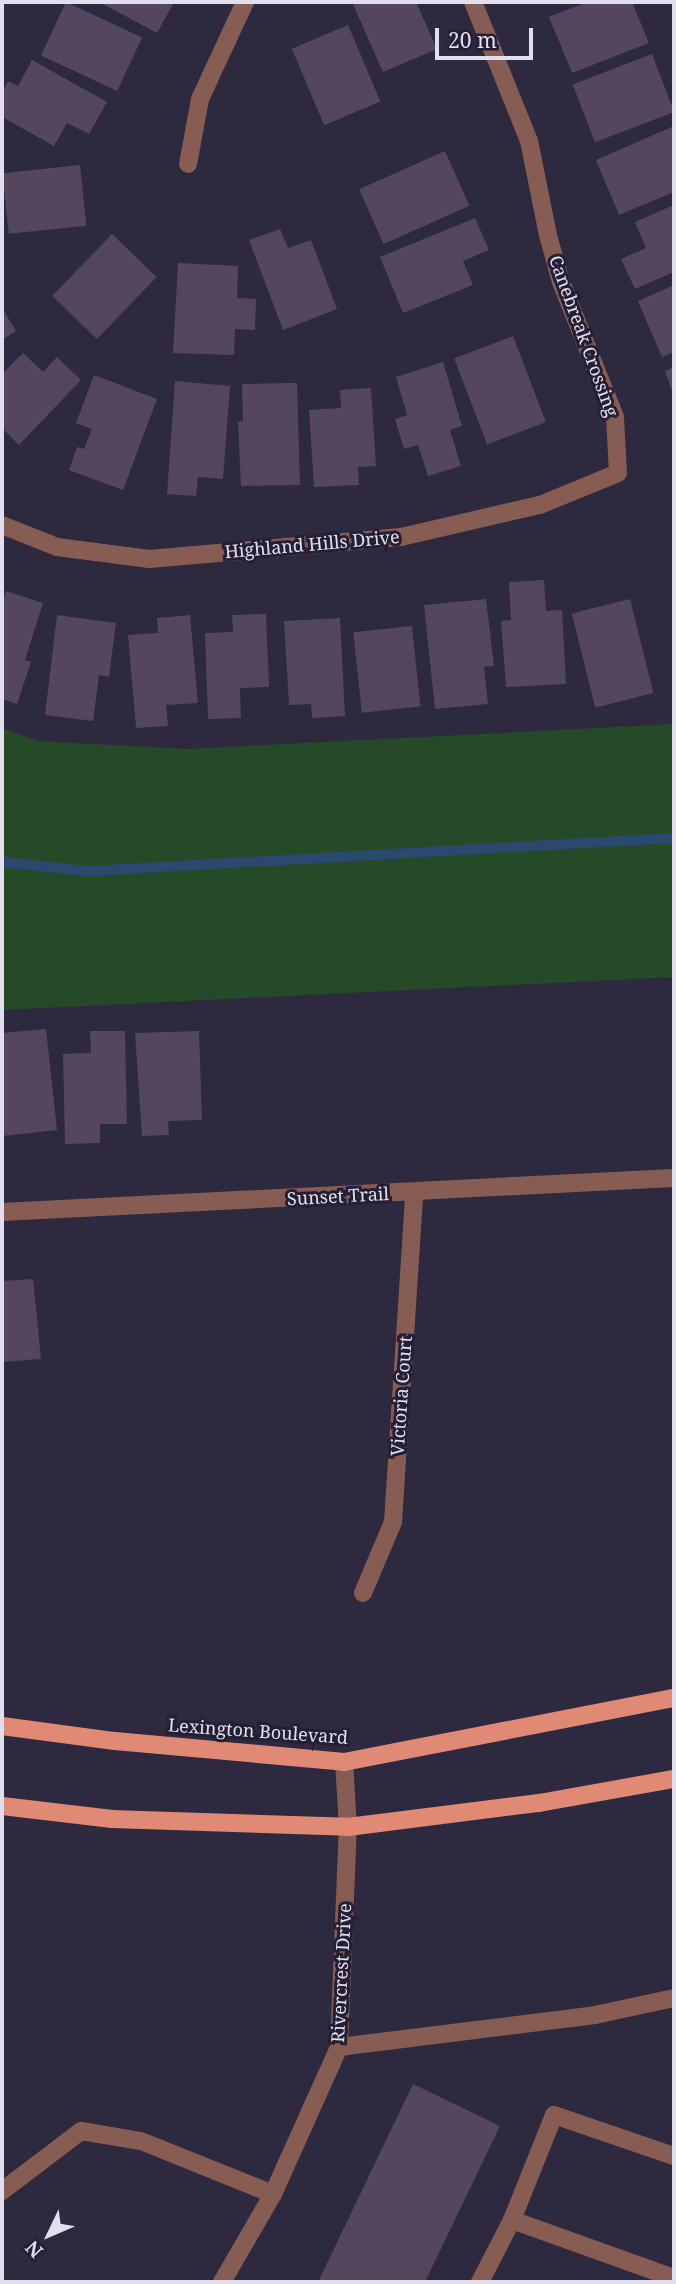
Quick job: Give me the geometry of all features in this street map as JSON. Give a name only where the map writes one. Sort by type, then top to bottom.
[{"type":"main road","name":"Lexington Boulevard","points":[[2,1726],[115,1741],[344,1762],[674,1698]]},
{"type":"main road","points":[[2,1806],[112,1819],[348,1827],[539,1803],[674,1779]]},
{"type":"street","points":[[188,164],[200,99],[245,2]]},
{"type":"street","name":"Canebreak Crossing","points":[[473,2],[529,141],[548,235],[561,282],[615,417],[618,473]]},
{"type":"street","name":"Highland Hills Drive","points":[[2,525],[57,547],[149,559],[401,537],[540,505],[618,473]]},
{"type":"street","name":"Sunset Trail","points":[[2,1212],[674,1178]]},
{"type":"street","name":"Victoria Court","points":[[363,1593],[393,1522],[414,1193]]},
{"type":"street","name":"Rivercrest Drive","points":[[222,2282],[273,2194],[339,2047],[348,1827],[344,1762]]},
{"type":"street","points":[[339,2047],[594,2015],[674,1998]]},
{"type":"street","points":[[480,2282],[512,2220],[554,2115],[674,2156]]},
{"type":"street","points":[[2,2191],[82,2131],[141,2141],[273,2194]]},
{"type":"street","points":[[512,2220],[674,2278]]},
{"type":"green space","points":[[674,724],[674,977],[2,1010],[2,728],[37,741],[188,749]]},
{"type":"building","points":[[66,2],[142,37],[117,91],[41,55]]},
{"type":"building","points":[[99,2],[174,2],[157,33]]},
{"type":"building","points":[[352,2],[416,2],[437,49],[383,72]]},
{"type":"building","points":[[587,2],[632,2],[649,43],[572,73],[549,17]]},
{"type":"building","points":[[348,25],[380,101],[324,125],[292,49]]},
{"type":"building","points":[[652,54],[674,112],[595,142],[573,84]]},
{"type":"building","points":[[32,60],[107,102],[89,134],[67,123],[54,146],[2,117],[2,93],[8,81],[18,86]]},
{"type":"building","points":[[674,126],[674,192],[619,215],[596,160]]},
{"type":"building","points":[[445,151],[469,206],[384,244],[359,189]]},
{"type":"building","points":[[80,165],[86,226],[9,234],[2,173]]},
{"type":"building","points":[[674,205],[674,272],[635,289],[621,259],[646,248],[635,222]]},
{"type":"building","points":[[475,218],[489,250],[463,261],[473,285],[403,313],[380,257]]},
{"type":"building","points":[[280,229],[288,248],[311,240],[337,309],[283,330],[249,240]]},
{"type":"building","points":[[112,234],[157,277],[97,339],[52,296]]},
{"type":"building","points":[[178,263],[238,266],[237,298],[256,299],[255,330],[235,329],[234,355],[173,353]]},
{"type":"building","points":[[672,286],[674,352],[662,357],[638,301]]},
{"type":"building","points":[[2,308],[16,331],[2,340]]},
{"type":"building","points":[[513,336],[546,422],[487,444],[454,359]]},
{"type":"building","points":[[23,353],[43,372],[57,357],[81,380],[19,445],[2,428],[2,374]]},
{"type":"building","points":[[443,362],[462,426],[450,430],[461,466],[428,476],[418,445],[404,449],[395,419],[407,415],[396,377]]},
{"type":"building","points":[[674,367],[674,396],[665,371]]},
{"type":"building","points":[[94,375],[157,399],[123,490],[69,470],[77,447],[84,449],[92,429],[76,423]]},
{"type":"building","points":[[175,381],[230,386],[223,479],[198,477],[196,496],[167,494]]},
{"type":"building","points":[[297,383],[300,485],[241,486],[238,422],[243,421],[242,384]]},
{"type":"building","points":[[371,388],[376,466],[358,467],[359,485],[314,487],[309,410],[341,408],[340,390]]},
{"type":"building","points":[[544,580],[546,611],[562,610],[566,684],[506,687],[501,621],[511,620],[509,582]]},
{"type":"building","points":[[6,591],[43,603],[25,660],[31,662],[17,704],[2,699],[2,602]]},
{"type":"building","points":[[486,599],[494,666],[484,667],[488,704],[435,709],[424,605]]},
{"type":"building","points":[[630,599],[653,693],[595,708],[572,614]]},
{"type":"building","points":[[266,614],[269,687],[240,688],[241,718],[208,719],[205,633],[233,632],[232,615]]},
{"type":"building","points":[[57,615],[116,623],[109,677],[99,675],[93,721],[45,715]]},
{"type":"building","points":[[190,615],[198,703],[166,705],[168,726],[136,728],[128,635],[158,633],[157,618]]},
{"type":"building","points":[[340,618],[345,716],[312,718],[311,704],[289,705],[284,621]]},
{"type":"building","points":[[412,626],[420,707],[362,713],[353,632]]},
{"type":"building","points":[[46,1029],[57,1130],[2,1136],[2,1033]]},
{"type":"building","points":[[90,1031],[125,1031],[127,1124],[100,1124],[100,1143],[65,1144],[63,1054],[91,1053]]},
{"type":"building","points":[[199,1031],[202,1120],[168,1121],[169,1135],[142,1136],[135,1033]]},
{"type":"building","points":[[33,1279],[41,1359],[2,1362],[2,1281]]},
{"type":"building","points":[[413,2084],[500,2126],[425,2282],[318,2282]]},
{"type":"waterway","points":[[2,862],[89,871],[674,838]]}]
